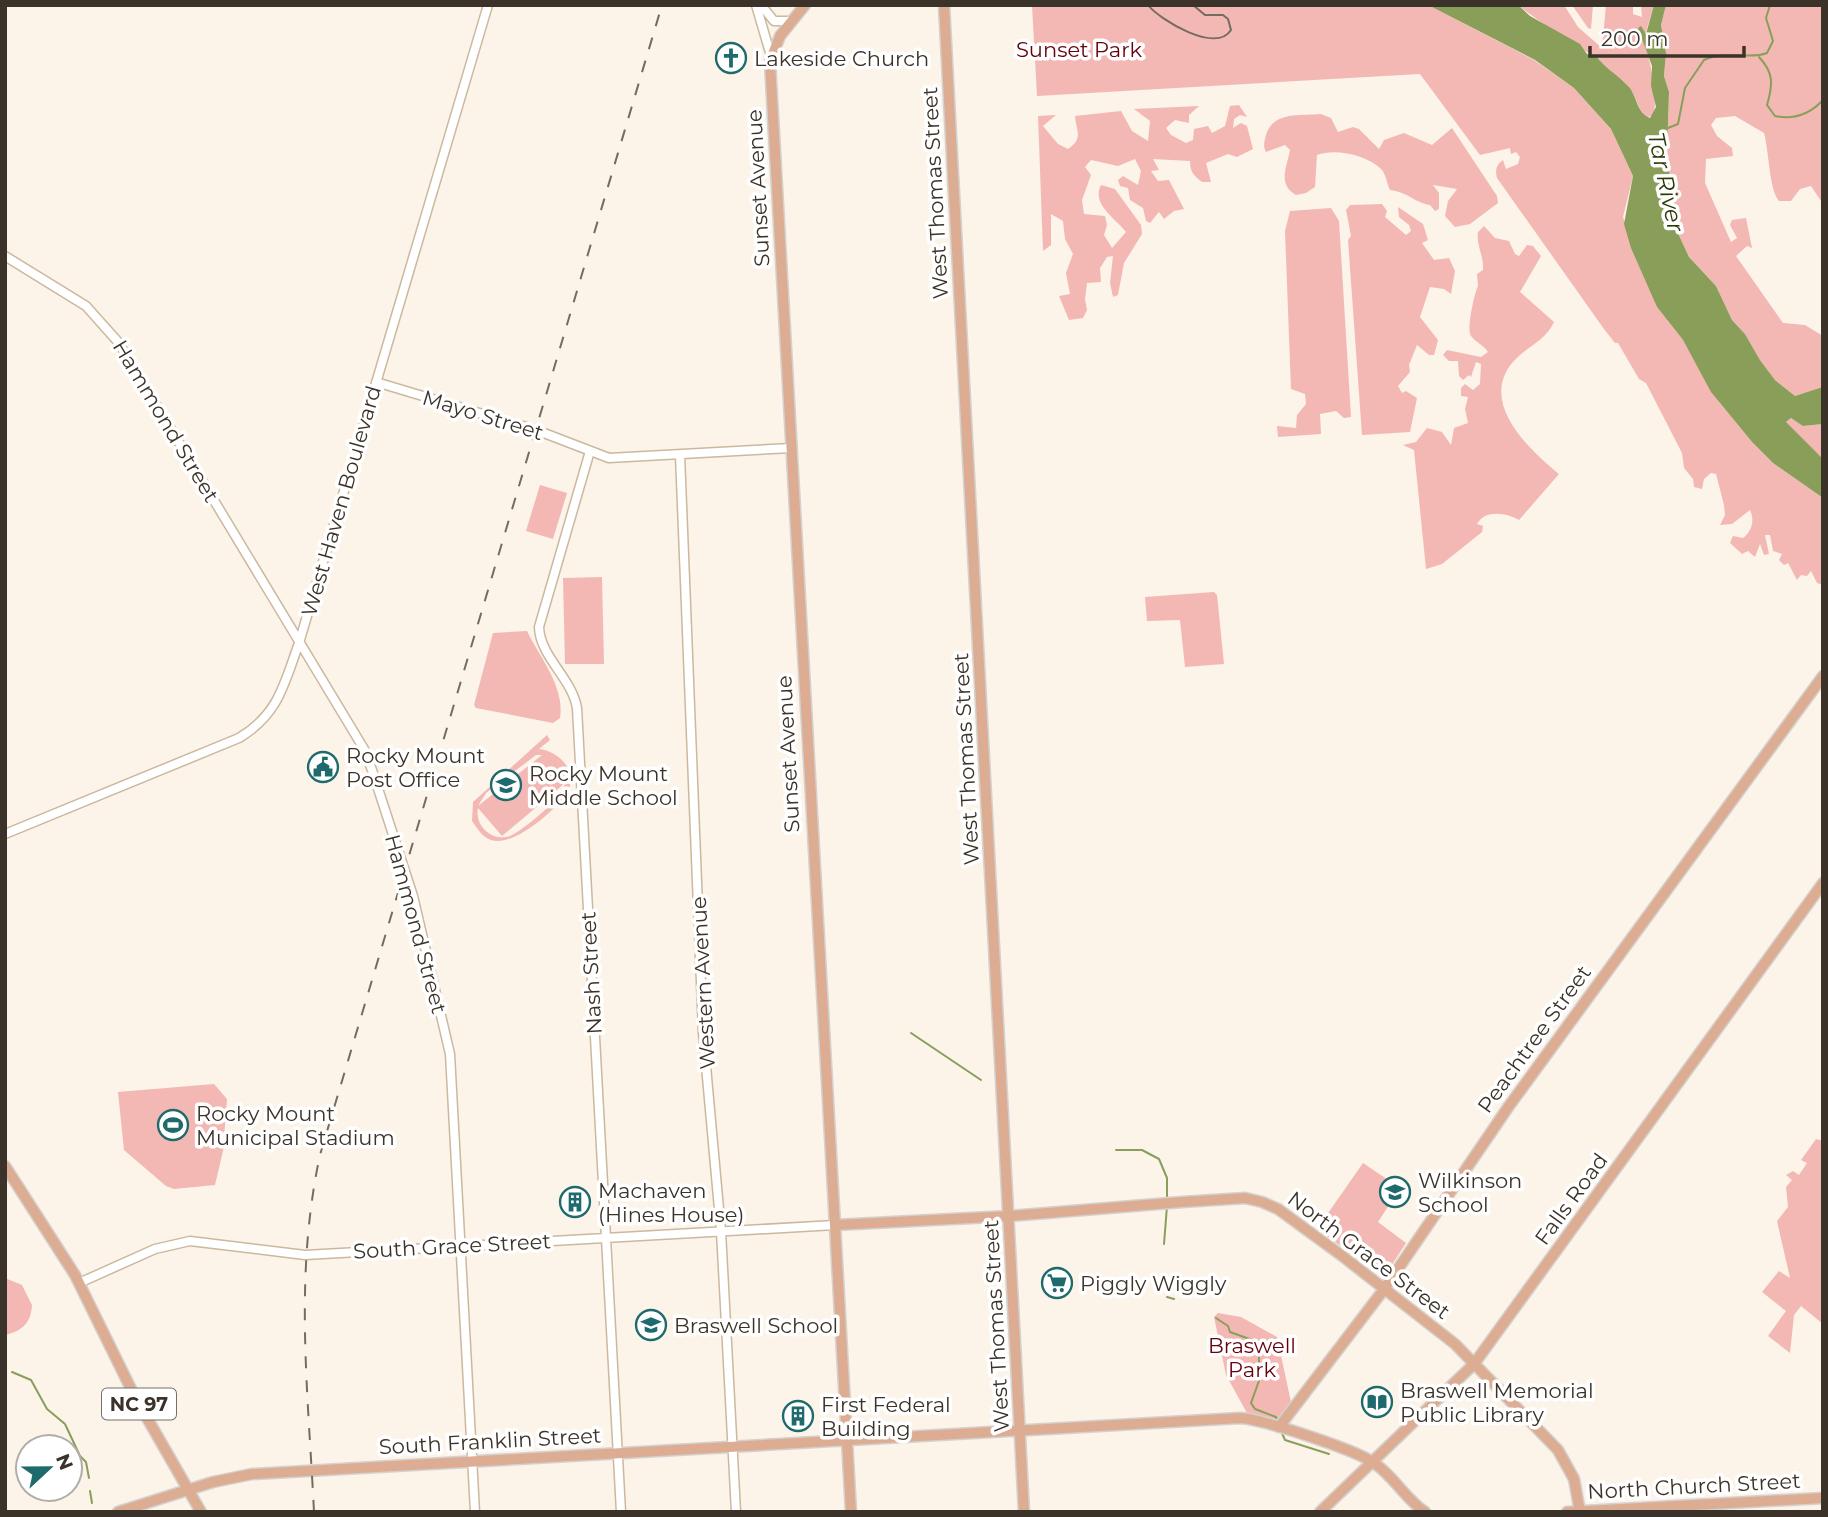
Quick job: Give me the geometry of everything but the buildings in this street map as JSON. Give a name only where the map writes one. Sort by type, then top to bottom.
[{"type":"main road","points":[[771,55],[791,21],[805,5]]},
{"type":"main road","name":"West Thomas Street","points":[[944,5],[1024,1512]]},
{"type":"main road","name":"Sunset Avenue","points":[[771,55],[851,1512]]},
{"type":"main road","name":"Peachtree Street","points":[[1279,1427],[1385,1288],[1509,1106],[1823,676]]},
{"type":"main road","name":"Falls Road","points":[[1320,1512],[1474,1364],[1823,883]]},
{"type":"main road","name":"NC 97","points":[[5,1166],[79,1283],[135,1397],[201,1512]]},
{"type":"main road","name":"North Grace Street","points":[[835,1225],[1010,1216],[1245,1198],[1278,1209],[1385,1288],[1474,1364],[1558,1450],[1574,1479],[1580,1511]]},
{"type":"main road","name":"South Franklin Street","points":[[118,1512],[252,1474],[1240,1418],[1279,1427],[1372,1461]]},
{"type":"main road","points":[[1372,1461],[1415,1508],[1425,1512]]},
{"type":"main road","name":"North Church Street","points":[[1567,1512],[1823,1498]]},
{"type":"street","name":"West Haven Boulevard","points":[[5,834],[246,733],[275,706],[299,643],[488,5]]},
{"type":"street","points":[[759,5],[774,21],[791,21]]},
{"type":"street","points":[[759,5],[771,55]]},
{"type":"street","name":"Hammond Street","points":[[5,256],[86,306],[113,334],[364,749],[413,896],[450,1054],[475,1512]]},
{"type":"street","name":"Mayo Street","points":[[376,382],[536,430],[609,458],[791,448]]},
{"type":"street","name":"Nash Street","points":[[590,451],[539,627],[540,638],[568,684],[577,708],[621,1512]]},
{"type":"street","name":"Western Avenue","points":[[680,455],[702,1021],[721,1231],[736,1512]]},
{"type":"street","name":"South Grace Street","points":[[79,1283],[155,1249],[190,1241],[305,1255],[835,1225]]},
{"type":"green space","name":"Sunset Park","points":[[1032,5],[1428,5],[1534,60],[1574,88],[1611,129],[1633,176],[1623,217],[1657,307],[1683,340],[1720,403],[1752,442],[1773,463],[1823,498],[1823,585],[1817,583],[1811,571],[1797,580],[1788,563],[1784,565],[1779,560],[1782,554],[1773,551],[1770,535],[1765,535],[1769,554],[1764,555],[1760,544],[1755,557],[1748,551],[1742,554],[1730,543],[1733,536],[1743,538],[1749,532],[1752,525],[1750,510],[1732,524],[1720,525],[1725,515],[1716,474],[1711,473],[1704,479],[1702,489],[1694,487],[1693,479],[1684,468],[1682,453],[1646,383],[1639,379],[1618,343],[1615,343],[1604,329],[1497,178],[1497,168],[1503,160],[1506,169],[1518,164],[1520,157],[1516,152],[1511,154],[1510,148],[1480,155],[1420,74],[1037,96]]},
{"type":"green space","points":[[1518,5],[1564,5],[1578,27],[1602,48],[1606,5],[1633,5],[1633,14],[1642,17],[1641,5],[1654,5],[1645,35],[1638,31],[1646,48],[1652,73],[1655,98],[1653,116],[1647,117],[1644,114],[1629,88],[1596,56],[1570,42]]},
{"type":"green space","points":[[1572,5],[1593,5],[1591,29],[1588,28]]},
{"type":"green space","points":[[1666,5],[1823,5],[1823,204],[1811,186],[1800,189],[1791,201],[1779,201],[1773,188],[1764,133],[1735,116],[1716,118],[1711,125],[1717,136],[1732,148],[1733,156],[1706,159],[1705,183],[1731,242],[1737,238],[1730,225],[1732,220],[1746,218],[1752,248],[1747,246],[1736,256],[1783,323],[1805,325],[1823,336],[1823,387],[1819,389],[1795,396],[1775,380],[1745,334],[1732,320],[1716,286],[1689,257],[1676,229],[1667,154],[1669,92],[1664,76],[1666,53],[1661,25]]},
{"type":"green space","points":[[1239,105],[1247,117],[1240,115],[1234,119],[1233,128],[1241,123],[1247,126],[1253,149],[1237,157],[1228,154],[1206,163],[1211,182],[1202,182],[1196,177],[1191,170],[1190,161],[1153,159],[1159,170],[1151,171],[1158,181],[1169,180],[1184,209],[1174,211],[1164,219],[1159,212],[1150,223],[1146,221],[1143,208],[1130,200],[1128,188],[1120,186],[1118,180],[1123,176],[1138,185],[1141,171],[1135,159],[1118,166],[1091,160],[1085,167],[1091,175],[1082,200],[1084,214],[1105,216],[1107,225],[1104,235],[1112,248],[1126,232],[1102,205],[1099,198],[1101,185],[1115,189],[1141,225],[1142,234],[1124,263],[1118,295],[1113,297],[1110,283],[1113,256],[1107,257],[1100,268],[1101,282],[1087,283],[1087,310],[1083,318],[1069,320],[1059,296],[1070,294],[1066,273],[1073,254],[1065,239],[1063,221],[1051,214],[1051,245],[1043,251],[1038,116],[1056,115],[1043,126],[1058,144],[1068,149],[1078,138],[1075,116],[1121,111],[1132,131],[1148,141],[1150,121],[1134,109],[1199,106],[1189,115],[1189,123],[1175,120],[1166,128],[1171,135],[1186,143],[1193,140],[1194,129],[1208,126],[1212,133],[1225,126],[1230,106]]},
{"type":"green space","points":[[1321,114],[1331,118],[1338,132],[1353,127],[1359,129],[1379,149],[1384,140],[1404,133],[1432,145],[1452,128],[1497,196],[1498,203],[1470,224],[1455,227],[1445,216],[1448,201],[1457,189],[1433,185],[1439,193],[1439,209],[1435,211],[1430,205],[1390,190],[1383,171],[1375,164],[1359,157],[1333,152],[1317,155],[1315,187],[1296,195],[1290,191],[1285,180],[1290,150],[1285,145],[1266,152],[1266,135],[1270,127],[1281,118]]},
{"type":"green space","points":[[1382,204],[1387,211],[1385,217],[1406,235],[1411,231],[1409,225],[1399,217],[1398,207],[1423,224],[1428,240],[1422,243],[1434,260],[1449,258],[1455,271],[1451,294],[1444,289],[1430,287],[1420,317],[1438,340],[1434,355],[1429,355],[1417,345],[1409,365],[1410,372],[1398,386],[1402,393],[1406,391],[1417,398],[1410,432],[1362,435],[1348,240],[1351,236],[1346,210],[1350,205]]},
{"type":"green space","points":[[1331,208],[1339,221],[1351,417],[1344,418],[1336,411],[1320,414],[1321,434],[1278,437],[1277,426],[1296,428],[1297,415],[1306,404],[1305,394],[1291,389],[1285,231],[1290,211]]},
{"type":"green space","points":[[1484,226],[1495,238],[1509,241],[1515,254],[1519,256],[1527,245],[1533,246],[1541,256],[1520,292],[1554,322],[1540,340],[1512,363],[1503,379],[1501,394],[1512,425],[1559,474],[1519,520],[1503,514],[1485,516],[1477,524],[1483,526],[1482,532],[1442,564],[1426,569],[1414,450],[1403,445],[1416,442],[1427,428],[1442,432],[1451,445],[1454,428],[1468,423],[1465,409],[1468,397],[1461,396],[1461,388],[1465,384],[1473,390],[1480,384],[1481,364],[1476,362],[1471,377],[1469,375],[1463,380],[1459,376],[1458,361],[1449,361],[1443,355],[1447,350],[1481,357],[1488,352],[1470,332],[1471,311],[1478,286],[1477,274],[1483,270],[1478,232]]},
{"type":"green space","points":[[1791,418],[1804,426],[1823,424],[1823,459],[1789,427],[1786,422]]},
{"type":"green space","points":[[540,485],[567,493],[553,539],[526,531]]},
{"type":"green space","points":[[602,577],[604,664],[565,664],[563,578]]},
{"type":"green space","points":[[1214,592],[1217,595],[1224,664],[1185,667],[1180,620],[1147,621],[1145,597]]},
{"type":"green space","points":[[527,631],[559,695],[560,718],[553,723],[476,708],[474,705],[493,633]]},
{"type":"green space","points":[[547,735],[550,740],[539,749],[554,754],[566,764],[571,778],[566,794],[543,818],[510,839],[491,840],[482,835],[472,821],[473,802]],"holes":[[[536,755],[542,755],[478,806],[486,793]],[[565,783],[551,804],[514,834],[507,837],[493,836],[479,822],[478,808],[502,836]]]},
{"type":"green space","name":"Rocky Mount Municipal Stadium","points":[[214,1084],[227,1099],[223,1151],[215,1185],[174,1189],[166,1186],[124,1150],[118,1092]]},
{"type":"green space","points":[[1816,1139],[1823,1141],[1823,1324],[1801,1306],[1794,1315],[1790,1353],[1768,1336],[1786,1311],[1762,1292],[1779,1271],[1790,1278],[1777,1221],[1788,1207],[1786,1187],[1792,1180],[1786,1175],[1793,1171],[1799,1175],[1807,1163],[1801,1160]]},
{"type":"green space","points":[[1363,1163],[1400,1188],[1378,1222],[1406,1243],[1384,1277],[1317,1229]]},
{"type":"green space","points":[[5,1278],[22,1285],[32,1305],[30,1317],[24,1325],[5,1335]]},
{"type":"green space","name":"Braswell Park","points":[[1218,1313],[1241,1317],[1277,1337],[1291,1402],[1277,1420],[1247,1413],[1226,1375],[1214,1317]]},
{"type":"water","name":"Tar River","points":[[1428,5],[1518,5],[1530,16],[1580,44],[1587,54],[1596,56],[1629,87],[1642,112],[1650,118],[1656,107],[1651,86],[1652,66],[1638,28],[1641,26],[1646,34],[1654,5],[1666,5],[1661,25],[1666,53],[1664,76],[1669,92],[1667,154],[1676,229],[1689,257],[1716,286],[1732,320],[1745,334],[1775,380],[1795,396],[1823,387],[1823,424],[1803,426],[1791,418],[1786,422],[1823,459],[1823,498],[1773,463],[1752,442],[1711,392],[1683,340],[1657,307],[1631,248],[1624,224],[1633,176],[1611,129],[1574,88],[1535,60]]},
{"type":"waterway","name":"Tar River","points":[[1668,128],[1678,124],[1685,88],[1704,60],[1720,56],[1753,56],[1767,53],[1773,41],[1766,18],[1770,5]]},
{"type":"waterway","points":[[1759,57],[1770,74],[1767,105],[1775,116],[1801,115],[1823,100]]},
{"type":"waterway","points":[[911,1033],[981,1080]]},
{"type":"waterway","points":[[1116,1150],[1142,1150],[1159,1159],[1167,1178],[1167,1197]]},
{"type":"waterway","points":[[1164,1244],[1167,1206]]},
{"type":"waterway","points":[[1167,1297],[1174,1299]]},
{"type":"waterway","points":[[1216,1318],[1228,1326],[1230,1332],[1258,1342],[1260,1378],[1251,1403],[1255,1409],[1276,1417],[1278,1423]]},
{"type":"waterway","points":[[12,1372],[31,1380],[47,1409],[65,1424],[80,1456],[86,1462],[89,1478]]},
{"type":"waterway","points":[[1281,1431],[1285,1440],[1329,1454]]},
{"type":"waterway","points":[[90,1491],[92,1503]]},
{"type":"tram line","points":[[1148,5],[1164,19],[1201,37],[1224,36],[1231,30],[1228,19],[1223,15],[1205,15],[1193,5]]},
{"type":"railway","points":[[314,1512],[306,1377],[305,1289],[307,1244],[320,1155],[662,5]]},
{"type":"place","name":"Lakeside Church","points":[[731,58]]},
{"type":"place","name":"Rocky Mount Post Office","points":[[323,767]]},
{"type":"place","name":"Rocky Mount Middle School","points":[[506,785]]},
{"type":"place","name":"Rocky Mount Municipal Stadium","points":[[173,1125]]},
{"type":"place","name":"Wilkinson School","points":[[1395,1192]]},
{"type":"place","name":"Machaven (Hines House)","points":[[575,1202]]},
{"type":"place","name":"Piggly Wiggly","points":[[1057,1283]]},
{"type":"place","name":"Braswell School","points":[[651,1325]]},
{"type":"place","name":"Braswell Memorial Public Library","points":[[1377,1402]]},
{"type":"place","name":"First Federal Building","points":[[798,1416]]}]
